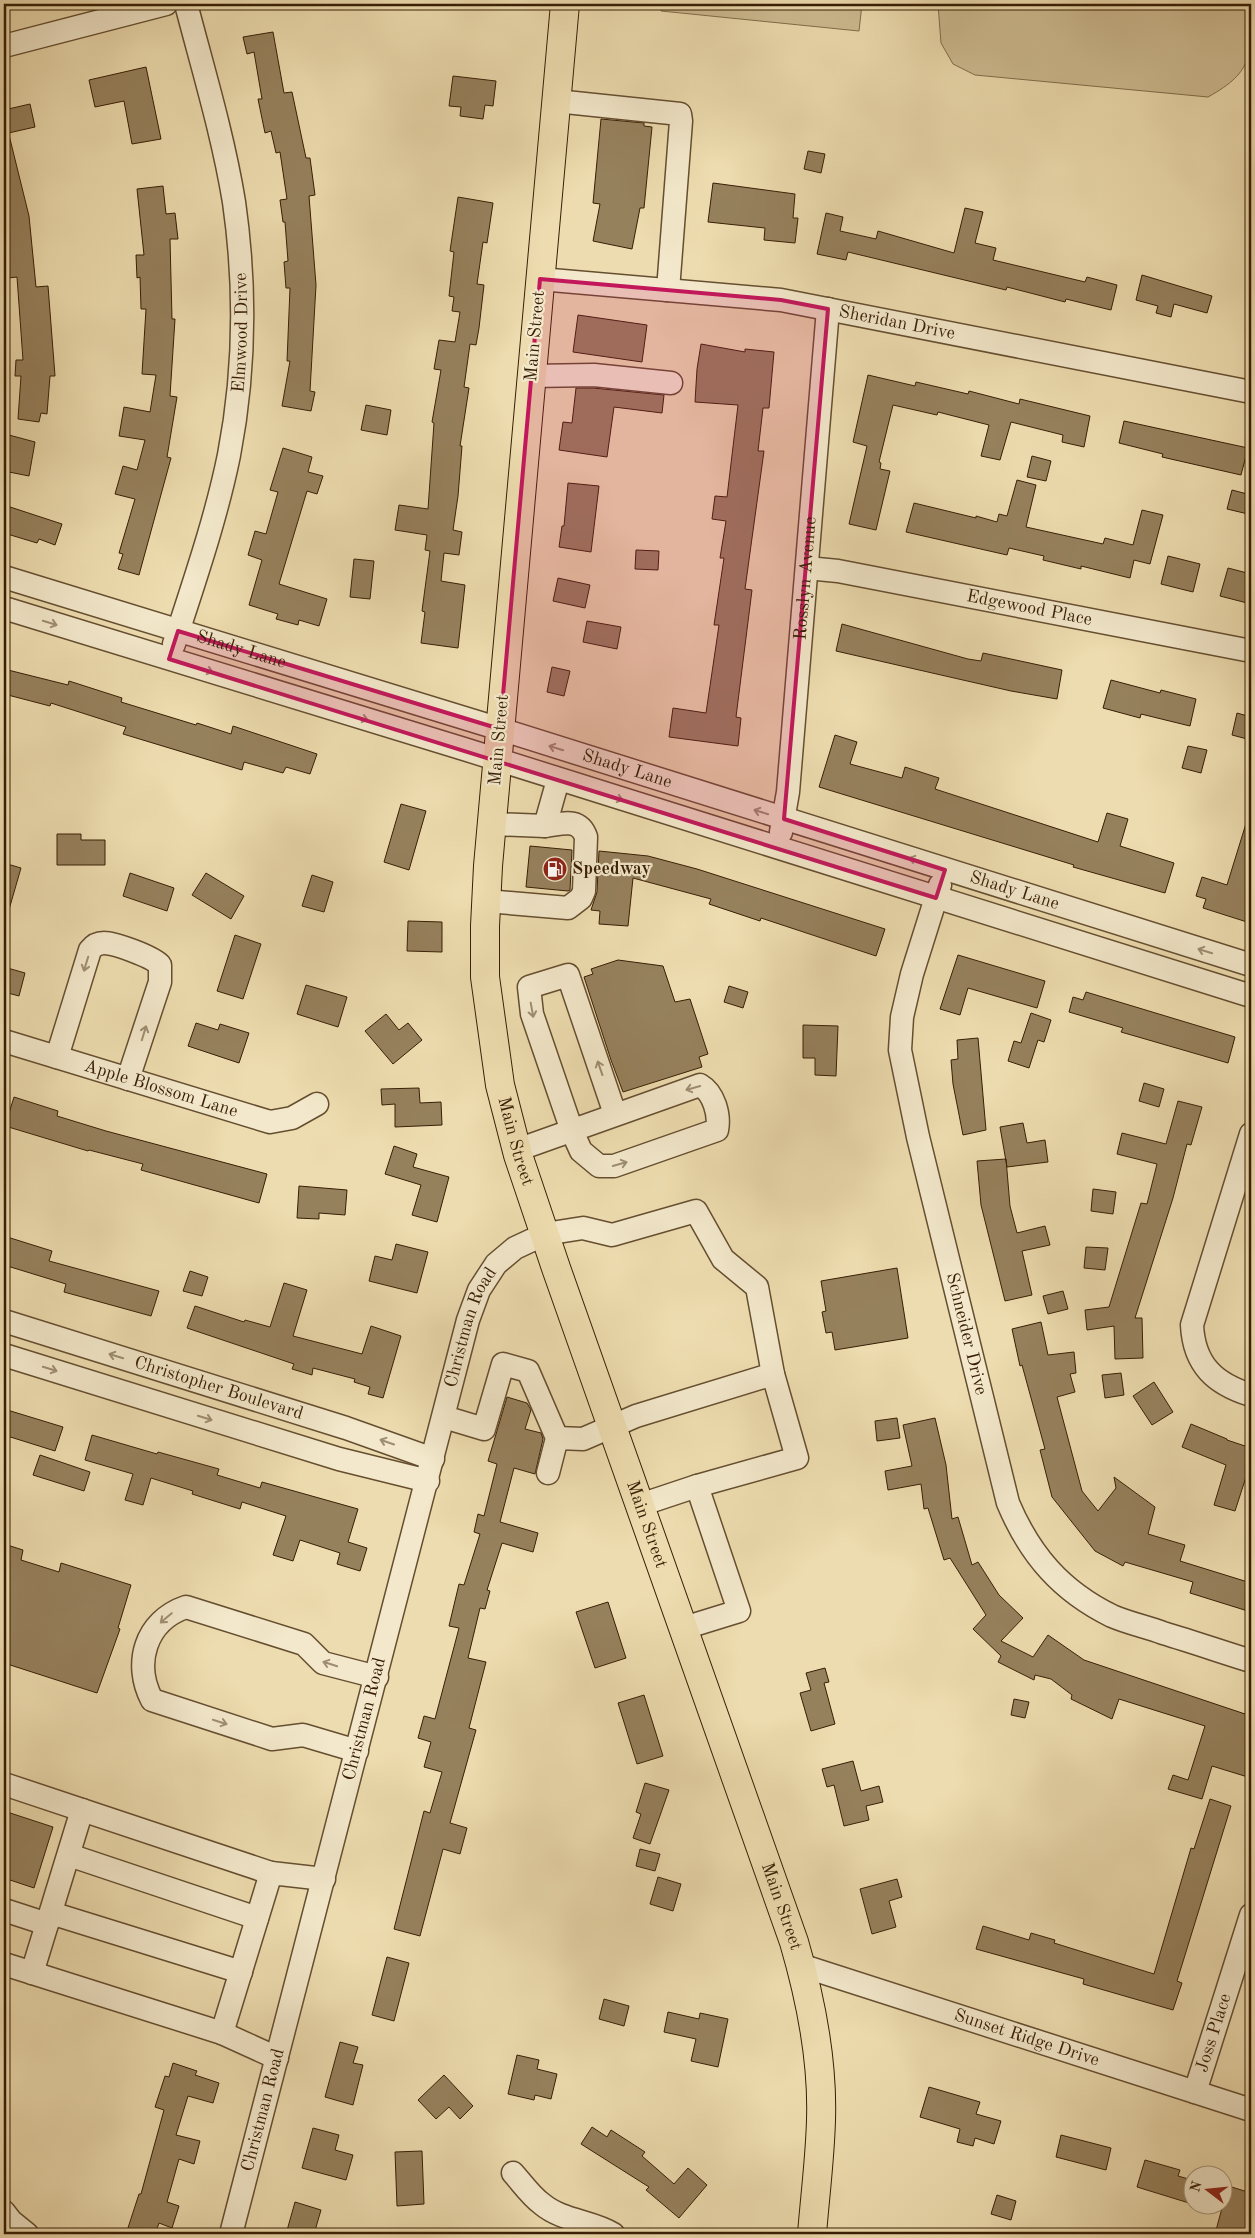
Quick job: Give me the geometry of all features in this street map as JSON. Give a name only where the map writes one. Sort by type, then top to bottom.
[{"type":"main road","name":"Main Street","points":[[564,4],[497,761],[486,901],[485,977],[500,1085],[517,1150],[800,1965],[814,2024],[820,2094],[820,2147],[812,2234]]},
{"type":"street","points":[[4,46],[166,4]]},
{"type":"street","name":"Elmwood Drive","points":[[169,659],[209,532],[227,464],[238,394],[241,352],[242,276],[234,202],[226,162],[186,4]]},
{"type":"street","points":[[556,101],[680,114],[668,290]]},
{"type":"street","name":"Sheridan Drive","points":[[540,279],[781,300],[1251,392]]},
{"type":"street","name":"Rosslyn Avenue","points":[[776,848],[784,819],[828,309]]},
{"type":"street","points":[[531,376],[594,375],[671,383]]},
{"type":"street","name":"Edgewood Place","points":[[806,568],[838,571],[1251,652]]},
{"type":"street","name":"Shady Lane","points":[[4,577],[500,729],[1251,965]]},
{"type":"street","name":"Shady Lane","points":[[4,608],[1251,996]]},
{"type":"street","points":[[587,789],[596,760]]},
{"type":"street","points":[[545,826],[558,780]]},
{"type":"street","points":[[486,901],[568,908],[581,898],[584,891],[586,837],[583,829],[575,823],[545,826],[492,824]]},
{"type":"street","name":"Schneider Drive","points":[[945,870],[912,974],[902,1017],[900,1050],[918,1137],[999,1470],[1012,1511],[1033,1551],[1051,1573],[1079,1597],[1114,1616],[1251,1661]]},
{"type":"street","points":[[57,1057],[90,950],[94,946],[104,943],[143,955],[155,960],[160,965],[160,982],[128,1079]]},
{"type":"street","points":[[517,1150],[572,1131],[615,1114],[700,1085],[708,1090],[719,1120],[717,1130],[614,1166],[599,1166],[581,1151],[572,1131],[532,1014],[529,987],[568,975],[615,1114]]},
{"type":"street","name":"Apple Blossom Lane","points":[[4,1041],[270,1122],[292,1118],[317,1104]]},
{"type":"street","points":[[1251,1134],[1192,1325],[1197,1350],[1213,1377],[1231,1389],[1251,1395]]},
{"type":"street","name":"Christman Road","points":[[231,2234],[428,1481],[468,1320],[479,1290],[496,1264],[506,1255],[545,1234],[583,1228],[612,1235],[696,1211],[723,1259],[757,1287],[774,1374]]},
{"type":"street","name":"Christopher Boulevard","points":[[4,1321],[346,1428],[433,1459]]},
{"type":"street","name":"Christopher Boulevard","points":[[4,1355],[339,1459],[428,1481]]},
{"type":"street","points":[[444,1417],[484,1428],[502,1364],[528,1372],[557,1438],[548,1473]]},
{"type":"street","points":[[557,1438],[583,1438],[636,1416],[774,1374],[797,1458],[697,1486],[640,1505]]},
{"type":"street","points":[[684,1628],[738,1611],[697,1486]]},
{"type":"street","points":[[357,1751],[303,1735],[272,1739],[152,1700],[143,1679],[142,1663],[145,1647],[156,1627],[175,1611],[186,1607],[304,1644],[323,1663],[377,1677]]},
{"type":"street","points":[[4,1784],[271,1873],[324,1879]]},
{"type":"street","points":[[32,1973],[82,1810]]},
{"type":"street","points":[[68,1855],[258,1918]]},
{"type":"street","points":[[222,2033],[271,1873]]},
{"type":"street","points":[[4,1910],[49,1918],[241,1972]]},
{"type":"street","name":"Joss Place","points":[[1195,2092],[1251,1915]]},
{"type":"street","points":[[4,1964],[222,2033],[277,2058]]},
{"type":"street","name":"Sunset Ridge Drive","points":[[800,1965],[1251,2110]]},
{"type":"street","points":[[513,2173],[543,2205],[570,2218],[603,2228],[614,2234]]},
{"type":"street","points":[[4,2212],[11,2221],[27,2234]]},
{"type":"highlighted area","points":[[540,279],[781,300],[828,309],[784,819],[945,870],[936,898],[169,659],[178,631],[500,729]]},
{"type":"shaded area","points":[[662,4],[862,4],[859,31],[661,11]]},
{"type":"shaded area","points":[[938,4],[1251,4],[1250,49],[1242,69],[1235,79],[1208,97],[975,75],[953,64],[941,43]]},
{"type":"building","points":[[273,32],[284,93],[292,92],[306,158],[310,158],[315,195],[309,196],[316,285],[310,391],[315,392],[311,411],[282,406],[290,361],[287,361],[290,288],[286,288],[284,262],[288,261],[285,222],[283,222],[280,200],[287,199],[280,152],[276,153],[271,131],[265,133],[258,99],[262,99],[254,52],[247,54],[243,37]]},
{"type":"building","points":[[146,67],[161,139],[132,144],[124,101],[95,107],[89,80]]},
{"type":"building","points":[[453,76],[496,81],[493,106],[485,105],[483,119],[460,116],[461,107],[449,106]]},
{"type":"building","points":[[30,104],[35,127],[4,134],[4,110]]},
{"type":"building","points":[[601,119],[644,123],[644,126],[652,127],[644,208],[640,208],[632,249],[593,241],[600,204],[593,203]]},
{"type":"building","points":[[9,135],[29,216],[36,287],[48,286],[55,376],[50,376],[47,414],[41,413],[39,422],[18,419],[21,376],[15,376],[16,360],[23,360],[17,277],[8,278],[4,234],[4,136]]},
{"type":"building","points":[[808,151],[825,154],[821,173],[804,169]]},
{"type":"building","points":[[713,183],[795,194],[793,218],[798,218],[795,243],[764,240],[765,228],[708,222]]},
{"type":"building","points":[[163,186],[166,214],[175,213],[178,239],[170,239],[172,319],[175,319],[170,396],[177,397],[167,457],[171,458],[139,575],[118,569],[123,554],[119,553],[135,499],[115,494],[123,466],[137,470],[145,440],[119,436],[124,407],[150,412],[156,375],[142,374],[146,309],[141,309],[140,277],[137,278],[136,255],[144,255],[137,189]]},
{"type":"building","points":[[458,197],[493,203],[487,243],[483,242],[477,284],[484,285],[479,328],[476,345],[470,344],[464,387],[469,388],[460,446],[462,446],[458,496],[453,530],[462,532],[459,555],[444,553],[441,581],[465,585],[458,648],[421,643],[425,612],[422,611],[430,551],[425,550],[427,535],[395,530],[399,505],[428,509],[434,423],[432,422],[441,370],[434,369],[439,340],[455,342],[460,312],[452,311],[454,297],[449,296],[454,252],[450,251]]},
{"type":"building","points":[[965,208],[983,212],[975,243],[996,248],[993,260],[1085,282],[1087,277],[1117,285],[1111,310],[1066,299],[1065,302],[1007,287],[1006,290],[848,252],[846,260],[817,254],[826,213],[843,217],[840,231],[876,239],[878,231],[954,253]]},
{"type":"building","points":[[1142,275],[1212,296],[1207,313],[1174,304],[1171,317],[1156,313],[1158,306],[1136,300]]},
{"type":"building","points":[[578,315],[647,325],[642,362],[573,352]]},
{"type":"building","points":[[701,344],[745,352],[745,349],[774,352],[769,408],[763,408],[758,451],[764,451],[745,589],[752,590],[736,717],[741,718],[738,746],[669,737],[673,708],[706,713],[719,625],[714,625],[724,558],[720,558],[726,521],[712,519],[715,496],[727,497],[738,405],[695,402]]},
{"type":"building","points":[[868,375],[915,386],[916,382],[968,394],[969,391],[1019,404],[1020,399],[1090,416],[1084,447],[1062,442],[1063,435],[1011,422],[1000,460],[981,456],[989,425],[938,412],[937,415],[893,405],[879,462],[881,463],[880,469],[890,471],[876,530],[849,524],[867,446],[853,442]]},
{"type":"building","points":[[576,388],[664,395],[662,413],[614,407],[607,457],[559,450],[563,422],[572,423]]},
{"type":"building","points":[[366,405],[391,410],[387,435],[361,430]]},
{"type":"building","points":[[1124,421],[1248,448],[1241,475],[1162,457],[1163,454],[1119,443]]},
{"type":"building","points":[[9,435],[35,442],[29,476],[4,471]]},
{"type":"building","points":[[283,448],[312,457],[308,472],[323,476],[317,494],[307,491],[279,584],[327,599],[319,626],[299,620],[298,625],[276,619],[278,614],[249,605],[262,560],[248,555],[255,531],[266,534],[278,492],[270,490]]},
{"type":"building","points":[[1032,456],[1051,461],[1046,481],[1027,477]]},
{"type":"building","points":[[1017,480],[1036,485],[1026,527],[1103,544],[1105,538],[1133,545],[1142,510],[1163,515],[1150,564],[1134,560],[1130,578],[1081,566],[1081,569],[1043,560],[1044,556],[1009,548],[1007,555],[906,532],[914,503],[997,522],[999,514],[1007,516]]},
{"type":"building","points":[[568,483],[599,486],[591,552],[559,547],[562,526],[564,526]]},
{"type":"building","points":[[1232,490],[1251,495],[1248,514],[1227,509]]},
{"type":"building","points":[[4,505],[62,524],[55,545],[39,539],[37,543],[4,533]]},
{"type":"building","points":[[636,550],[659,551],[658,570],[635,569]]},
{"type":"building","points":[[1168,556],[1200,564],[1193,592],[1161,584]]},
{"type":"building","points":[[354,559],[374,561],[370,599],[350,597]]},
{"type":"building","points":[[1228,568],[1251,574],[1251,604],[1220,596]]},
{"type":"building","points":[[558,578],[590,585],[585,608],[553,601]]},
{"type":"building","points":[[587,621],[621,627],[617,649],[583,642]]},
{"type":"building","points":[[842,624],[968,659],[981,661],[983,653],[1062,670],[1057,699],[1011,691],[836,651]]},
{"type":"building","points":[[552,667],[570,671],[564,696],[547,692]]},
{"type":"building","points":[[4,669],[68,685],[69,681],[122,698],[121,702],[196,725],[197,723],[231,734],[233,726],[317,754],[310,774],[286,767],[283,773],[244,762],[242,770],[123,734],[126,727],[51,703],[50,706],[4,694]]},
{"type":"building","points":[[1111,680],[1160,693],[1161,690],[1196,699],[1190,726],[1141,714],[1140,718],[1103,708]]},
{"type":"building","points":[[1237,713],[1251,717],[1251,740],[1232,735]]},
{"type":"building","points":[[835,735],[857,742],[850,764],[902,778],[905,767],[939,778],[935,789],[1098,842],[1107,813],[1128,819],[1120,846],[1174,863],[1165,893],[1073,867],[1074,865],[819,787]]},
{"type":"building","points":[[1188,746],[1207,750],[1201,773],[1182,768]]},
{"type":"building","points":[[401,804],[426,811],[409,870],[384,862]]},
{"type":"building","points":[[1248,817],[1251,818],[1251,909],[1247,922],[1203,908],[1206,899],[1196,896],[1202,877],[1227,885]]},
{"type":"building","points":[[57,834],[81,834],[81,840],[105,840],[105,865],[57,865]]},
{"type":"building","name":"Speedway","points":[[530,846],[572,850],[570,890],[526,887]]},
{"type":"building","points":[[599,851],[648,856],[697,869],[885,929],[876,956],[761,918],[760,921],[709,904],[711,899],[633,878],[628,926],[599,924],[600,911],[591,910],[597,892]]},
{"type":"building","points":[[4,863],[21,868],[8,913],[4,912]]},
{"type":"building","points":[[130,873],[174,888],[167,911],[123,896]]},
{"type":"building","points":[[206,873],[244,896],[231,919],[192,895]]},
{"type":"building","points":[[312,875],[333,882],[324,912],[302,906]]},
{"type":"building","points":[[408,921],[442,922],[442,952],[407,951]]},
{"type":"building","points":[[235,935],[261,944],[243,999],[217,991]]},
{"type":"building","points":[[958,955],[1045,981],[1037,1008],[968,988],[960,1015],[940,1009]]},
{"type":"building","points":[[618,960],[663,966],[675,1002],[690,999],[708,1054],[699,1057],[702,1067],[623,1092],[584,977],[593,974],[591,969]]},
{"type":"building","points":[[4,967],[25,973],[19,996],[4,992]]},
{"type":"building","points":[[306,985],[347,997],[338,1027],[297,1014]]},
{"type":"building","points":[[729,986],[748,992],[743,1008],[724,1002]]},
{"type":"building","points":[[1086,992],[1235,1037],[1228,1063],[1121,1032],[1123,1028],[1069,1012],[1073,997],[1083,1000]]},
{"type":"building","points":[[1031,1013],[1051,1020],[1044,1042],[1038,1040],[1029,1068],[1008,1061],[1014,1041],[1021,1043]]},
{"type":"building","points":[[386,1014],[399,1030],[408,1023],[422,1040],[393,1064],[365,1031]]},
{"type":"building","points":[[196,1023],[218,1030],[220,1024],[249,1033],[239,1063],[188,1046]]},
{"type":"building","points":[[803,1025],[838,1026],[836,1076],[815,1075],[815,1058],[803,1058]]},
{"type":"building","points":[[978,1038],[986,1130],[963,1135],[953,1084],[951,1060],[958,1059],[957,1040]]},
{"type":"building","points":[[1144,1083],[1164,1089],[1159,1107],[1139,1101]]},
{"type":"building","points":[[419,1088],[420,1103],[441,1102],[442,1125],[395,1127],[395,1104],[382,1105],[381,1089]]},
{"type":"building","points":[[14,1097],[58,1111],[57,1116],[106,1131],[267,1174],[259,1203],[141,1170],[143,1164],[88,1151],[5,1126]]},
{"type":"building","points":[[1178,1101],[1202,1107],[1191,1145],[1187,1144],[1173,1198],[1135,1318],[1142,1318],[1143,1358],[1115,1359],[1114,1326],[1087,1330],[1085,1310],[1109,1307],[1141,1203],[1147,1204],[1157,1164],[1117,1154],[1122,1133],[1166,1144]]},
{"type":"building","points":[[1023,1123],[1027,1143],[1045,1140],[1048,1162],[1007,1167],[1000,1127]]},
{"type":"building","points":[[394,1146],[417,1154],[413,1167],[449,1177],[437,1222],[412,1215],[421,1185],[385,1174]]},
{"type":"building","points":[[1006,1159],[1010,1206],[1017,1233],[1045,1226],[1050,1245],[1022,1251],[1032,1295],[1005,1301],[981,1205],[977,1161]]},
{"type":"building","points":[[299,1186],[347,1190],[345,1215],[319,1213],[319,1219],[297,1218]]},
{"type":"building","points":[[1093,1189],[1116,1192],[1113,1214],[1091,1211]]},
{"type":"building","points":[[4,1236],[52,1251],[49,1261],[159,1291],[151,1316],[64,1292],[66,1284],[4,1265]]},
{"type":"building","points":[[396,1244],[428,1252],[417,1293],[369,1281],[375,1256],[392,1260]]},
{"type":"building","points":[[1086,1247],[1108,1248],[1105,1270],[1084,1268]]},
{"type":"building","points":[[897,1268],[908,1338],[835,1350],[832,1332],[826,1333],[822,1312],[826,1311],[821,1281]]},
{"type":"building","points":[[190,1271],[208,1277],[202,1296],[183,1291]]},
{"type":"building","points":[[284,1283],[307,1290],[293,1336],[362,1354],[371,1326],[401,1336],[383,1398],[368,1394],[370,1387],[354,1382],[355,1379],[313,1368],[312,1375],[292,1369],[294,1364],[187,1328],[195,1306],[244,1322],[245,1320],[270,1327]]},
{"type":"building","points":[[1063,1291],[1068,1309],[1048,1314],[1043,1296]]},
{"type":"building","points":[[1041,1322],[1048,1355],[1074,1352],[1076,1373],[1070,1374],[1075,1392],[1057,1397],[1082,1491],[1098,1511],[1116,1488],[1114,1477],[1155,1507],[1148,1534],[1185,1545],[1180,1561],[1251,1583],[1251,1612],[1190,1593],[1193,1582],[1125,1562],[1123,1566],[1095,1551],[1052,1497],[1040,1450],[1045,1449],[1022,1365],[1020,1366],[1012,1329]]},
{"type":"building","points":[[1121,1373],[1124,1395],[1105,1398],[1102,1375]]},
{"type":"building","points":[[1154,1382],[1173,1412],[1152,1425],[1133,1396]]},
{"type":"building","points":[[507,1397],[527,1403],[531,1410],[525,1429],[541,1433],[543,1439],[535,1474],[514,1468],[500,1522],[538,1533],[533,1552],[502,1543],[487,1590],[490,1591],[485,1609],[480,1608],[468,1658],[486,1662],[469,1728],[476,1730],[450,1823],[467,1828],[460,1854],[443,1849],[420,1936],[394,1929],[424,1811],[430,1813],[442,1772],[424,1767],[431,1742],[418,1738],[424,1716],[435,1719],[459,1628],[449,1626],[459,1584],[464,1585],[480,1534],[474,1532],[478,1514],[484,1516],[497,1464],[488,1461]]},
{"type":"building","points":[[4,1409],[63,1427],[55,1451],[4,1435]]},
{"type":"building","points":[[897,1418],[900,1438],[877,1441],[875,1421]]},
{"type":"building","points":[[935,1418],[946,1465],[952,1519],[958,1517],[972,1565],[978,1562],[999,1595],[1023,1618],[1001,1641],[1033,1657],[1048,1635],[1084,1660],[1251,1716],[1251,1778],[1212,1766],[1202,1799],[1168,1789],[1173,1775],[1188,1780],[1205,1726],[1119,1699],[1112,1719],[1071,1699],[1072,1695],[1051,1679],[1035,1675],[1034,1680],[998,1662],[1001,1656],[973,1629],[986,1615],[950,1558],[944,1560],[928,1508],[924,1509],[921,1484],[888,1490],[885,1471],[912,1466],[903,1425]]},
{"type":"building","points":[[1191,1424],[1251,1448],[1251,1478],[1246,1477],[1235,1511],[1214,1505],[1226,1465],[1182,1447]]},
{"type":"building","points":[[92,1435],[157,1454],[158,1452],[219,1469],[217,1475],[260,1488],[262,1482],[358,1509],[348,1542],[367,1548],[360,1571],[337,1564],[340,1553],[300,1540],[293,1561],[273,1555],[286,1516],[242,1502],[240,1509],[192,1494],[193,1491],[151,1478],[143,1505],[125,1500],[133,1474],[85,1460]]},
{"type":"building","points":[[40,1455],[90,1472],[84,1491],[33,1475]]},
{"type":"building","points":[[4,1544],[23,1550],[21,1560],[59,1572],[61,1563],[131,1585],[118,1628],[120,1629],[97,1693],[4,1663]]},
{"type":"building","points":[[608,1602],[626,1658],[595,1668],[576,1612]]},
{"type":"building","points":[[825,1668],[829,1682],[824,1683],[835,1724],[811,1731],[800,1693],[811,1690],[806,1673]]},
{"type":"building","points":[[644,1695],[663,1756],[637,1764],[618,1703]]},
{"type":"building","points":[[1014,1699],[1029,1702],[1025,1718],[1011,1715]]},
{"type":"building","points":[[853,1761],[861,1791],[879,1786],[883,1802],[866,1806],[869,1820],[844,1826],[834,1785],[827,1787],[822,1769]]},
{"type":"building","points":[[645,1783],[669,1790],[650,1844],[633,1838],[641,1814],[636,1812]]},
{"type":"building","points":[[1210,1799],[1231,1806],[1177,1981],[1182,1983],[1173,2010],[1083,1984],[1084,1979],[976,1949],[983,1926],[1029,1940],[1031,1933],[1055,1940],[1054,1943],[1154,1974],[1191,1848],[1194,1849]]},
{"type":"building","points":[[4,1811],[53,1827],[34,1888],[4,1878]]},
{"type":"building","points":[[640,1849],[660,1854],[655,1871],[636,1866]]},
{"type":"building","points":[[658,1877],[681,1884],[673,1911],[650,1904]]},
{"type":"building","points":[[897,1879],[902,1897],[889,1901],[896,1927],[872,1934],[860,1889]]},
{"type":"building","points":[[387,1957],[409,1963],[394,2021],[372,2015]]},
{"type":"building","points":[[604,1999],[629,2006],[624,2026],[599,2019]]},
{"type":"building","points":[[668,2012],[699,2019],[700,2013],[728,2019],[718,2067],[691,2061],[696,2039],[664,2032]]},
{"type":"building","points":[[340,2042],[358,2047],[353,2063],[363,2065],[353,2105],[325,2097]]},
{"type":"building","points":[[517,2055],[539,2060],[537,2069],[557,2074],[551,2099],[535,2095],[534,2100],[508,2094]]},
{"type":"building","points":[[173,2063],[197,2071],[195,2075],[219,2083],[213,2103],[188,2096],[176,2135],[200,2141],[194,2164],[179,2159],[167,2202],[179,2206],[172,2228],[159,2223],[155,2234],[126,2234],[139,2194],[141,2194],[164,2110],[155,2107],[165,2076],[169,2077]]},
{"type":"building","points":[[444,2075],[473,2106],[460,2119],[449,2107],[436,2119],[418,2100]]},
{"type":"building","points":[[929,2087],[980,2102],[976,2114],[1001,2121],[994,2144],[975,2138],[973,2146],[957,2142],[960,2129],[920,2117]]},
{"type":"building","points":[[592,2127],[607,2137],[611,2130],[645,2152],[642,2156],[674,2184],[688,2168],[707,2185],[679,2218],[646,2190],[649,2187],[581,2144]]},
{"type":"building","points":[[313,2128],[339,2135],[335,2150],[353,2155],[346,2180],[302,2168]]},
{"type":"building","points":[[1061,2135],[1111,2148],[1106,2170],[1056,2157]]},
{"type":"building","points":[[422,2151],[424,2204],[397,2206],[395,2152]]},
{"type":"building","points":[[1145,2160],[1180,2170],[1178,2176],[1182,2177],[1182,2201],[1137,2187]]},
{"type":"building","points":[[1232,2187],[1251,2193],[1251,2234],[1215,2234],[1220,2216],[1232,2216]]},
{"type":"building","points":[[997,2195],[1016,2201],[1011,2220],[991,2214]]},
{"type":"building","points":[[295,2202],[321,2210],[314,2234],[286,2234]]},
{"type":"place","name":"Speedway","points":[[555,869]]}]
